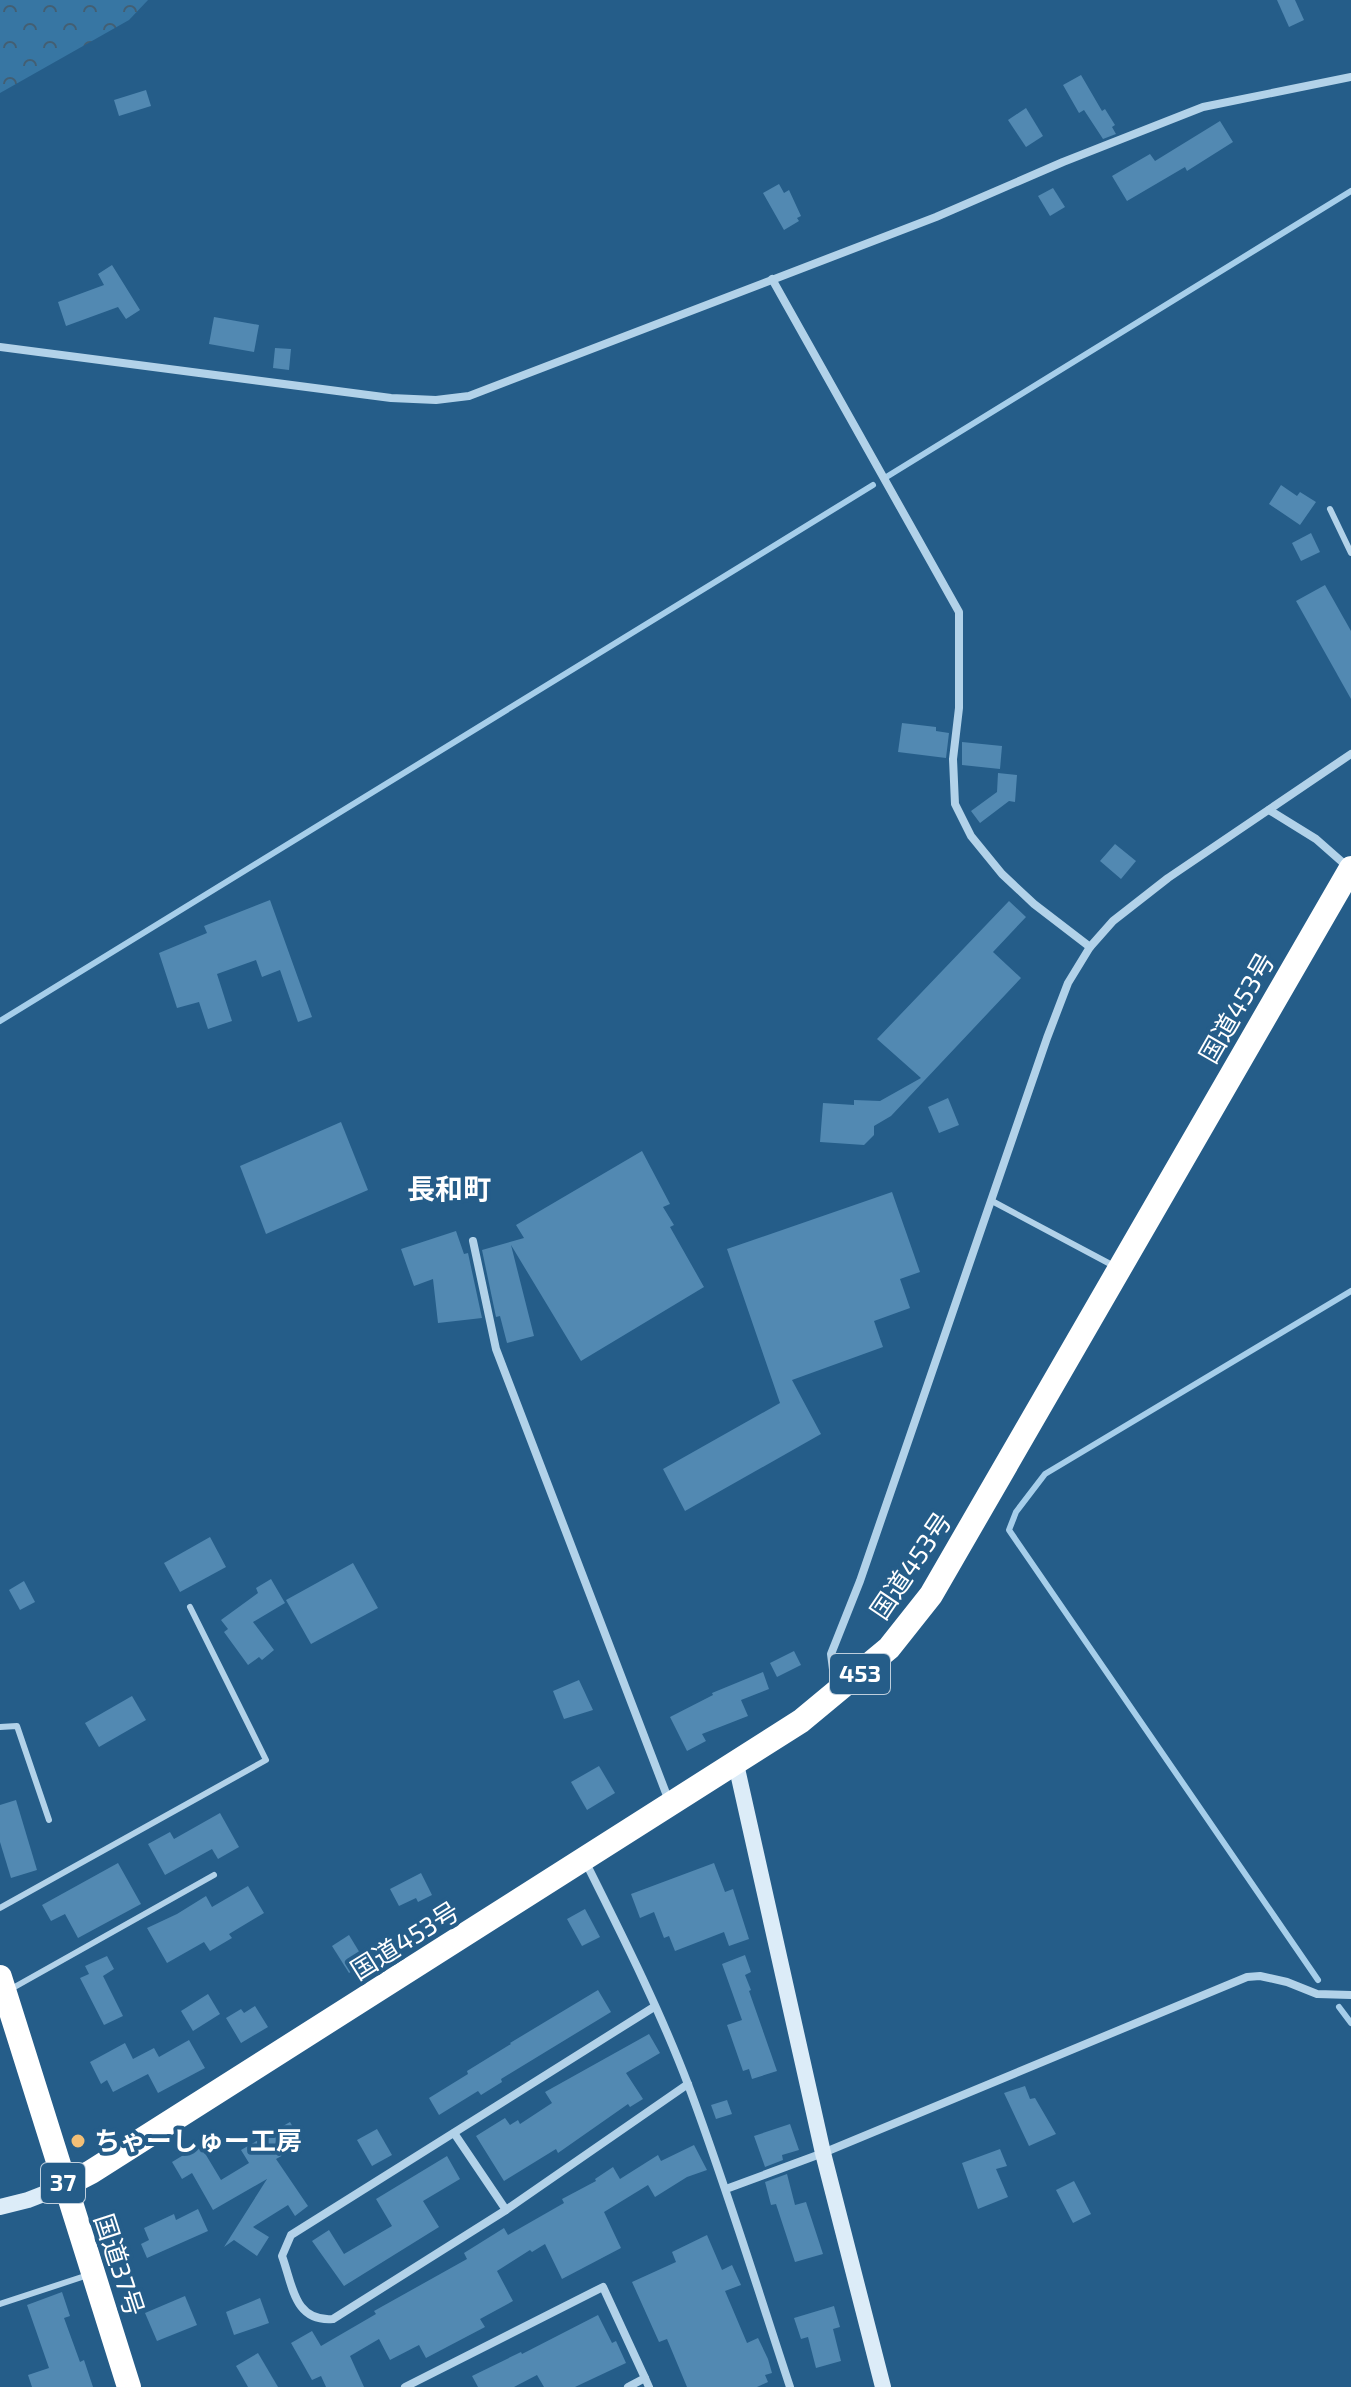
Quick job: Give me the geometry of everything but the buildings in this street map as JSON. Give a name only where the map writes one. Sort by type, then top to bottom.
[{"type":"highway","name":"国道453号","points":[[64,2186],[91,2172],[736,1764],[836,1695],[889,1648],[931,1595],[1351,868]]},
{"type":"highway","name":"国道37号","points":[[2,1985],[129,2387]]},
{"type":"street","points":[[0,347],[391,398],[436,400],[469,396],[936,217],[1063,162],[1203,107],[1351,77]]},
{"type":"street","points":[[772,279],[959,612],[959,708],[953,759],[955,804],[971,836],[1002,874],[1034,904],[1090,947]]},
{"type":"street","points":[[836,1695],[831,1654],[860,1581],[1068,983],[1090,947],[1113,921],[1168,878],[1351,754]]},
{"type":"street","points":[[1269,810],[1316,839],[1351,868]]},
{"type":"street","points":[[473,1241],[496,1349],[670,1805]]},
{"type":"street","points":[[736,1764],[823,2153],[883,2387]]},
{"type":"street","points":[[585,1861],[688,2084],[726,2189],[790,2387]]},
{"type":"street","points":[[726,2189],[823,2153],[1247,1977],[1260,1976],[1287,1982],[1317,1994],[1351,1995]]},
{"type":"street","points":[[654,2007],[291,2235],[282,2256],[302,2310],[317,2320],[333,2319],[506,2210],[688,2084]]},
{"type":"street","points":[[454,2133],[506,2210]]},
{"type":"street","points":[[0,2207],[64,2186]]},
{"type":"street","points":[[405,2387],[603,2287],[647,2382],[628,2387]]},
{"type":"lane","points":[[1330,509],[1351,553]]},
{"type":"lane","points":[[992,1201],[1118,1268]]},
{"type":"lane","points":[[0,1908],[266,1760],[190,1607]]},
{"type":"lane","points":[[0,1727],[17,1726],[49,1820]]},
{"type":"lane","points":[[2,1985],[214,1875]]},
{"type":"lane","points":[[0,2304],[92,2273]]},
{"type":"green space","points":[[0,0],[148,0],[129,20],[0,93]]},
{"type":"waterway","points":[[888,476],[1351,191]]},
{"type":"waterway","points":[[0,1021],[873,485]]},
{"type":"waterway","points":[[1318,1980],[1009,1530],[1016,1512],[1045,1474],[1351,1291]]},
{"type":"waterway","points":[[1339,2007],[1351,2023]]},
{"type":"place","name":"ちゃーしゅー工房","points":[[78,2141]]},
{"type":"district","name":"長和町","points":[[449,1189]]}]
